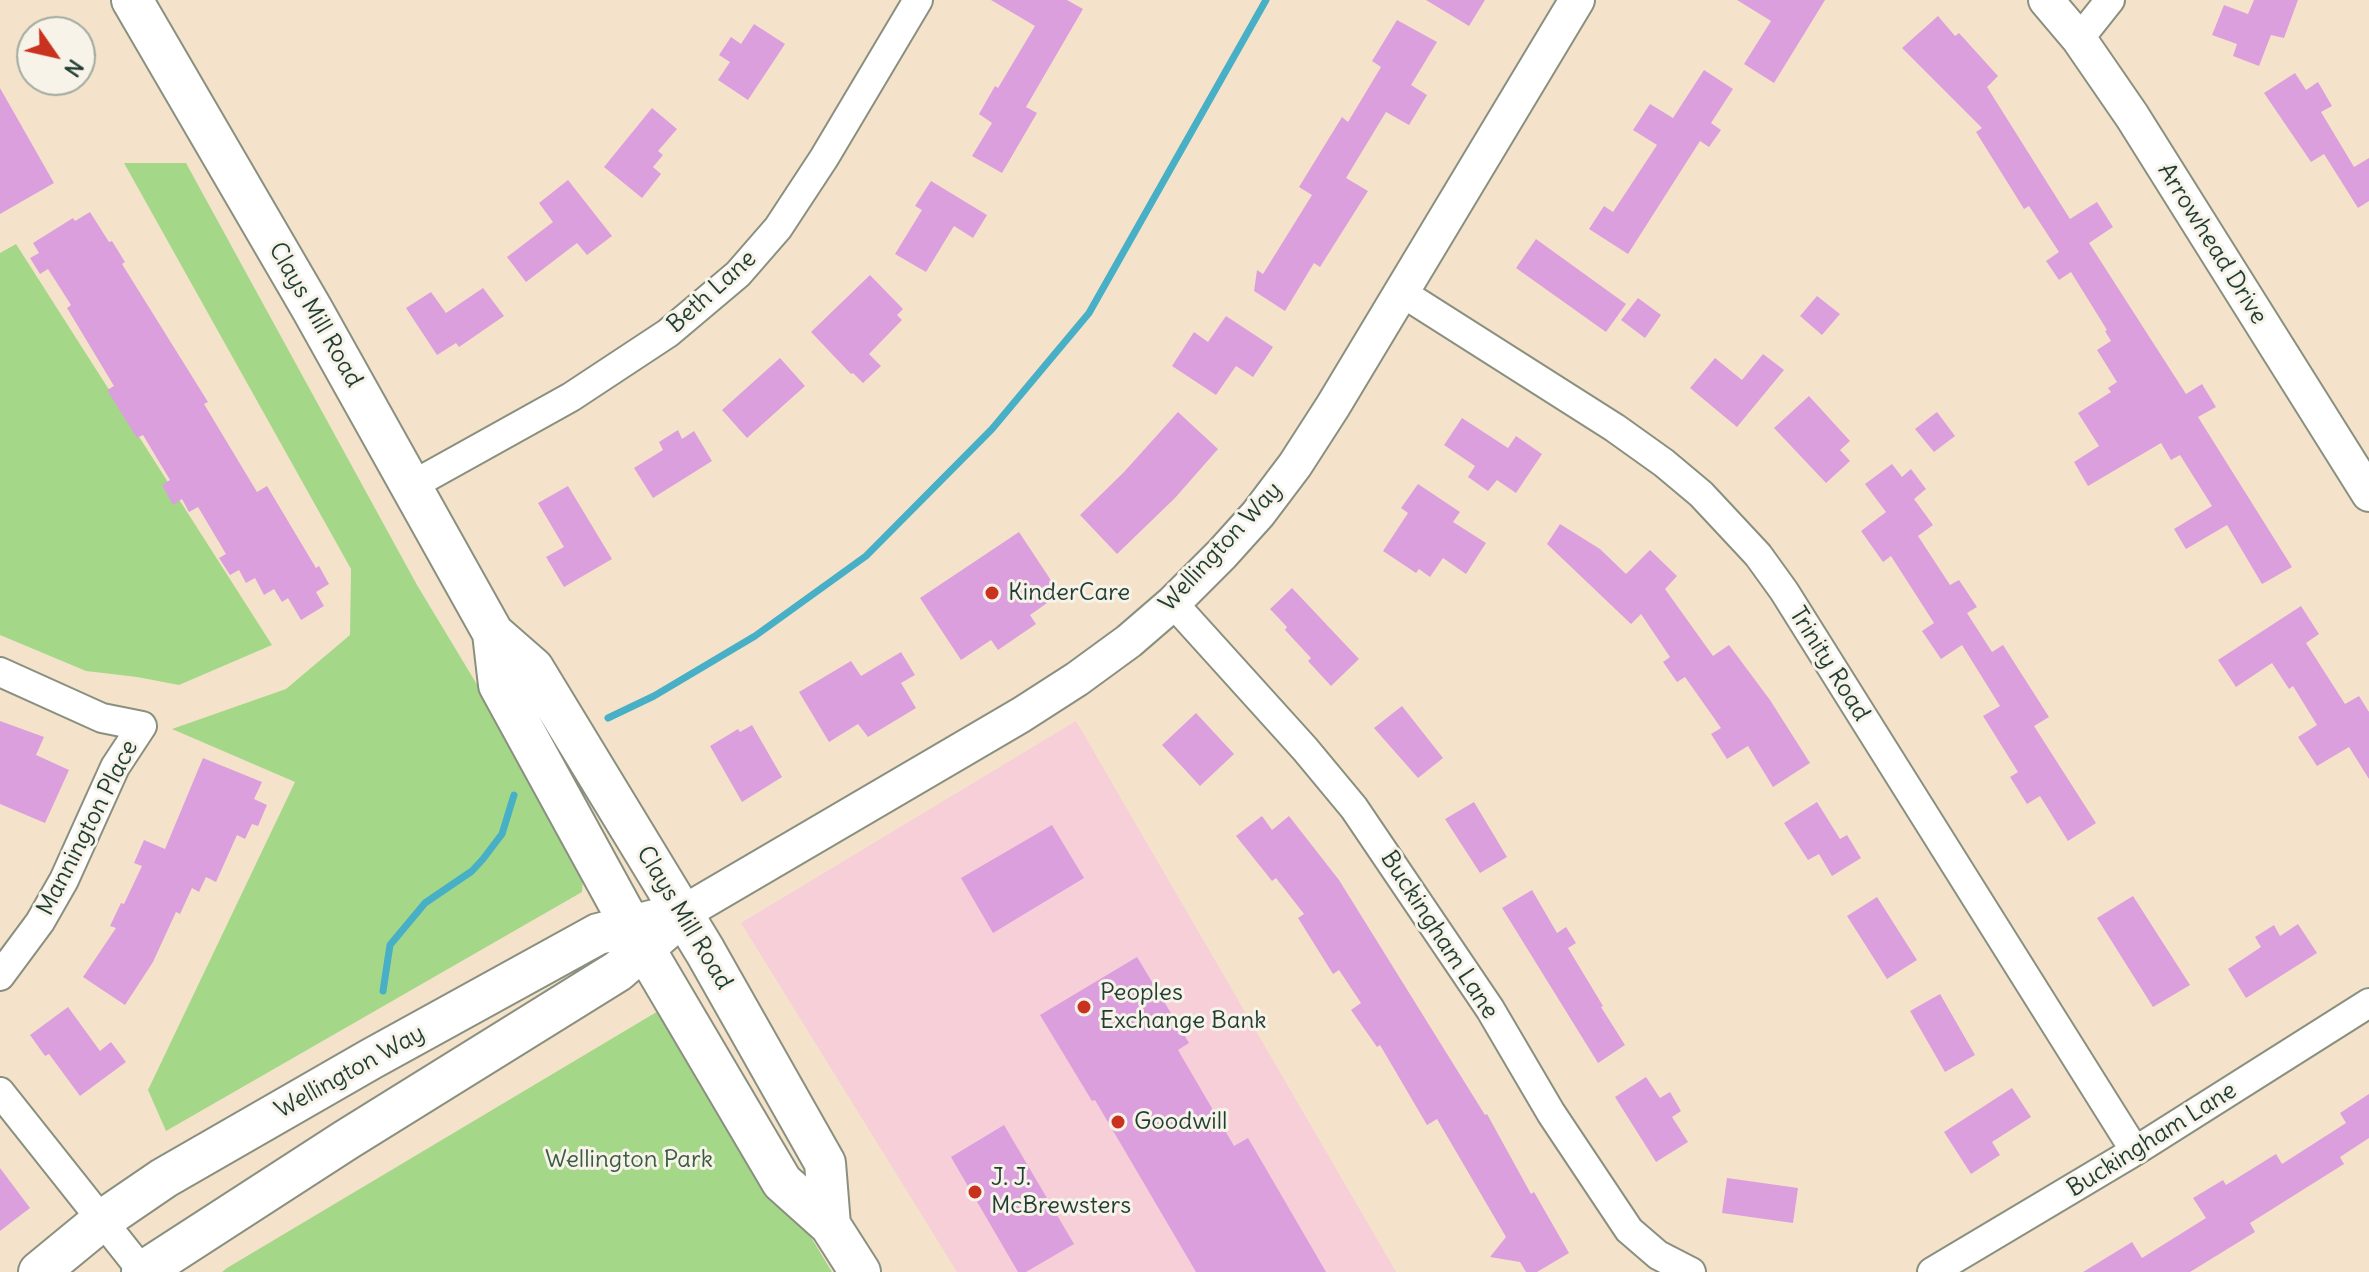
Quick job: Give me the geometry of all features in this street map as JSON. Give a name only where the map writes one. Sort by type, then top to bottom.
[{"type":"main road","name":"Clays Mill Road","points":[[132,0],[312,309],[493,633],[533,668],[683,913],[825,1163],[830,1225]]},
{"type":"main road","name":"Clays Mill Road","points":[[493,633],[499,685],[638,938],[782,1182],[830,1225],[860,1272]]},
{"type":"main road","name":"Wellington Way","points":[[143,1272],[346,1140],[618,971],[638,938],[683,913]]},
{"type":"main road","name":"Wellington Way","points":[[39,1272],[101,1221],[164,1178],[371,1059],[598,934],[638,938]]},
{"type":"street","name":"Beth Lane","points":[[411,486],[571,397],[668,333],[738,274],[778,228],[824,158],[918,0]]},
{"type":"street","name":"Wellington Way","points":[[683,913],[1021,715],[1129,641],[1173,603],[1249,524],[1295,465],[1577,0]]},
{"type":"street","name":"Arrowhead Drive","points":[[2046,0],[2079,39],[2132,116],[2369,494]]},
{"type":"street","points":[[2079,39],[2110,0]]},
{"type":"street","name":"Trinity Road","points":[[1401,292],[1615,428],[1664,463],[1701,494],[1758,555],[1784,591],[2135,1151]]},
{"type":"street","name":"Buckingham Lane","points":[[1173,603],[1354,808],[1490,1009],[1551,1113],[1629,1230],[1658,1255],[1691,1272]]},
{"type":"street","name":"Mannington Place","points":[[0,672],[102,718],[142,726],[115,767],[64,880],[40,922],[0,976]]},
{"type":"street","name":"Buckingham Lane","points":[[1932,1272],[2135,1151],[2369,1003]]},
{"type":"street","points":[[0,1092],[143,1272]]},
{"type":"shaded area","points":[[1076,721],[1396,1272],[957,1272],[741,923]]},
{"type":"green space","points":[[124,163],[186,163],[417,585],[584,862],[582,892],[166,1131],[148,1090],[295,782],[172,729],[286,689],[350,635],[351,569]]},
{"type":"green space","points":[[16,244],[272,645],[179,685],[86,671],[0,635],[0,253]]},
{"type":"green space","name":"Wellington Park","points":[[670,1004],[832,1272],[222,1272],[227,1268]]},
{"type":"building","points":[[991,0],[1067,0],[1083,9],[1026,107],[1037,113],[1002,173],[972,156],[992,123],[979,114],[1035,26]]},
{"type":"building","points":[[1426,0],[1485,0],[1469,26]]},
{"type":"building","points":[[1737,0],[1825,0],[1774,83],[1744,64],[1771,21]]},
{"type":"building","points":[[2254,0],[2298,0],[2284,38],[2271,35],[2259,66],[2233,56],[2237,44],[2212,35],[2224,5],[2248,14]]},
{"type":"building","points":[[1938,16],[1955,36],[1959,33],[1998,76],[1987,87],[2070,219],[2097,202],[2113,227],[2089,243],[2186,394],[2202,384],[2216,407],[2198,417],[2292,567],[2262,584],[2227,525],[2186,549],[2174,529],[2212,506],[2180,455],[2171,460],[2161,443],[2088,486],[2074,462],[2099,446],[2078,413],[2111,392],[2108,388],[2117,382],[2097,350],[2111,341],[2071,272],[2059,280],[2046,261],[2059,252],[2029,206],[2024,209],[1976,132],[1982,128],[1902,48]]},
{"type":"building","points":[[1397,20],[1437,42],[1411,85],[1427,95],[1409,125],[1386,112],[1346,178],[1368,191],[1320,267],[1314,263],[1285,311],[1254,291],[1257,270],[1263,274],[1312,195],[1299,187],[1342,117],[1348,122],[1381,67],[1372,61]]},
{"type":"building","points":[[754,24],[785,44],[748,100],[718,80],[730,62],[719,55],[731,37],[741,44]]},
{"type":"building","points":[[1704,70],[1733,89],[1711,123],[1721,130],[1709,147],[1700,141],[1628,254],[1589,229],[1604,206],[1613,212],[1657,145],[1633,130],[1650,104],[1673,118]]},
{"type":"building","points":[[2295,73],[2306,90],[2318,82],[2332,106],[2321,112],[2354,167],[2369,158],[2369,201],[2358,208],[2324,154],[2311,162],[2264,93]]},
{"type":"building","points":[[0,88],[54,183],[0,214]]},
{"type":"building","points":[[652,108],[677,129],[658,151],[663,155],[653,167],[661,174],[642,198],[604,167]]},
{"type":"building","points":[[568,180],[612,236],[587,255],[577,243],[526,282],[507,257],[553,222],[539,203]]},
{"type":"building","points":[[931,181],[987,215],[973,238],[954,226],[926,272],[895,254],[922,210],[915,206]]},
{"type":"building","points":[[90,212],[125,262],[122,264],[208,402],[204,404],[257,492],[267,486],[316,568],[319,566],[329,584],[316,592],[324,606],[301,620],[288,598],[282,602],[274,589],[264,595],[255,578],[246,583],[239,570],[230,575],[219,558],[226,554],[198,507],[189,512],[182,499],[173,505],[162,485],[170,480],[143,435],[137,438],[107,390],[114,386],[67,308],[71,305],[48,269],[40,274],[30,258],[39,253],[33,243],[73,218],[75,221]]},
{"type":"building","points":[[1536,239],[1626,304],[1606,332],[1516,268]]},
{"type":"building","points":[[870,275],[903,309],[897,315],[902,320],[869,354],[881,366],[863,383],[811,332]]},
{"type":"building","points":[[483,288],[504,316],[459,347],[456,343],[437,355],[406,308],[431,292],[446,313]]},
{"type":"building","points":[[1817,296],[1840,314],[1822,335],[1800,316]]},
{"type":"building","points":[[1638,298],[1661,315],[1645,338],[1621,320]]},
{"type":"building","points":[[1226,316],[1273,347],[1253,377],[1236,366],[1216,395],[1172,366],[1194,332],[1208,342]]},
{"type":"building","points":[[1763,354],[1784,370],[1737,427],[1690,388],[1715,358],[1742,380]]},
{"type":"building","points":[[780,358],[805,386],[747,438],[722,410]]},
{"type":"building","points":[[1809,396],[1850,441],[1840,450],[1850,461],[1826,483],[1774,428]]},
{"type":"building","points":[[1178,412],[1218,449],[1175,498],[1117,554],[1080,515]]},
{"type":"building","points":[[1937,412],[1955,436],[1934,452],[1915,429]]},
{"type":"building","points":[[1462,418],[1508,448],[1516,436],[1542,454],[1516,493],[1497,480],[1488,491],[1468,477],[1475,466],[1444,445]]},
{"type":"building","points":[[678,430],[682,439],[694,431],[712,461],[653,498],[634,468],[663,450],[659,442]]},
{"type":"building","points":[[1892,464],[1902,477],[1911,469],[1926,489],[1914,499],[1933,525],[1918,536],[1950,585],[1959,580],[1977,607],[1967,613],[1992,652],[2003,645],[2049,717],[2034,726],[2096,823],[2068,841],[2040,796],[2027,804],[2010,777],[2018,772],[1983,716],[2000,706],[1962,645],[1941,659],[1922,631],[1934,623],[1891,556],[1883,562],[1861,531],[1886,512],[1865,484]]},
{"type":"building","points":[[1418,484],[1460,512],[1453,522],[1486,543],[1466,574],[1443,558],[1430,577],[1419,569],[1416,573],[1383,551],[1408,513],[1401,508]]},
{"type":"building","points":[[568,486],[612,559],[564,587],[546,557],[564,547],[538,503]]},
{"type":"building","points":[[1560,524],[1600,549],[1626,574],[1650,550],[1677,576],[1665,589],[1713,656],[1729,645],[1770,700],[1810,763],[1773,787],[1748,746],[1727,759],[1711,734],[1721,728],[1685,677],[1677,682],[1663,662],[1670,657],[1641,614],[1631,624],[1547,544]]},
{"type":"building","points":[[1019,532],[1060,594],[1030,615],[1036,624],[998,650],[991,640],[961,660],[920,598]]},
{"type":"building","points":[[1292,588],[1359,659],[1331,686],[1308,661],[1311,658],[1270,609]]},
{"type":"building","points":[[2301,606],[2319,634],[2306,643],[2345,704],[2359,696],[2369,712],[2369,779],[2349,747],[2317,766],[2298,737],[2317,725],[2293,686],[2289,689],[2272,663],[2236,687],[2218,660]]},
{"type":"building","points":[[901,652],[915,675],[901,683],[916,708],[868,737],[858,724],[829,742],[799,692],[851,661],[861,676]]},
{"type":"building","points":[[1402,706],[1443,758],[1418,778],[1374,728]]},
{"type":"building","points":[[1196,713],[1234,754],[1200,786],[1162,745]]},
{"type":"building","points":[[0,721],[44,737],[36,755],[69,770],[45,823],[0,804]]},
{"type":"building","points":[[752,725],[782,777],[742,802],[710,746],[738,729],[740,732]]},
{"type":"building","points":[[203,758],[262,782],[254,799],[267,805],[258,826],[252,824],[245,839],[237,835],[216,882],[206,877],[199,892],[192,888],[180,914],[176,912],[153,962],[125,1005],[83,977],[116,928],[110,926],[142,866],[134,863],[144,840],[165,849]]},
{"type":"building","points":[[1474,802],[1507,857],[1480,873],[1445,819]]},
{"type":"building","points":[[1817,802],[1840,839],[1847,835],[1861,858],[1832,876],[1819,854],[1808,860],[1784,823]]},
{"type":"building","points":[[1262,816],[1272,830],[1289,816],[1339,880],[1487,1114],[1531,1194],[1534,1192],[1569,1253],[1537,1272],[1526,1272],[1520,1262],[1490,1257],[1506,1237],[1437,1119],[1427,1125],[1380,1045],[1377,1047],[1351,1010],[1361,1003],[1339,970],[1333,974],[1298,918],[1304,914],[1276,878],[1272,881],[1236,836]]},
{"type":"building","points":[[1052,825],[1084,878],[993,933],[961,878]]},
{"type":"building","points":[[1532,890],[1557,933],[1566,927],[1576,943],[1568,948],[1625,1045],[1598,1063],[1502,908]]},
{"type":"building","points":[[2133,896],[2190,985],[2153,1007],[2097,918]]},
{"type":"building","points":[[1877,897],[1917,960],[1887,979],[1847,916]]},
{"type":"building","points":[[2298,924],[2317,953],[2246,998],[2228,969],[2261,947],[2255,937],[2274,925],[2280,936]]},
{"type":"building","points":[[1137,957],[1189,1043],[1178,1050],[1234,1146],[1248,1138],[1326,1272],[1196,1272],[1095,1100],[1092,1101],[1040,1015]]},
{"type":"building","points":[[1940,994],[1975,1055],[1945,1072],[1910,1011]]},
{"type":"building","points":[[68,1007],[100,1051],[111,1042],[126,1062],[80,1096],[49,1054],[45,1056],[30,1035]]},
{"type":"building","points":[[1646,1077],[1660,1098],[1670,1092],[1681,1111],[1672,1117],[1688,1142],[1656,1162],[1615,1097]]},
{"type":"building","points":[[2012,1088],[2031,1117],[1992,1142],[2000,1155],[1971,1174],[1944,1132]]},
{"type":"building","points":[[2369,1094],[2369,1138],[2340,1157],[2344,1164],[2250,1223],[2255,1232],[2190,1272],[2083,1272],[2132,1242],[2142,1258],[2206,1218],[2193,1198],[2223,1180],[2226,1185],[2276,1154],[2282,1164],[2346,1123],[2340,1113]]},
{"type":"building","points":[[1004,1125],[1074,1244],[1026,1272],[1018,1272],[951,1157]]},
{"type":"building","points":[[0,1168],[30,1208],[0,1231]]},
{"type":"building","points":[[1727,1178],[1798,1188],[1793,1223],[1722,1213]]},
{"type":"waterway","points":[[608,718],[654,696],[755,636],[866,556],[992,429],[1089,313],[1266,0]]},
{"type":"waterway","points":[[383,991],[390,945],[425,903],[472,871],[483,859],[502,834],[514,795]]},
{"type":"place","name":"KinderCare","points":[[992,593]]},
{"type":"place","name":"Peoples Exchange Bank","points":[[1084,1007]]},
{"type":"place","name":"Goodwill","points":[[1118,1122]]},
{"type":"place","name":"J. J. McBrewsters","points":[[975,1192]]}]
